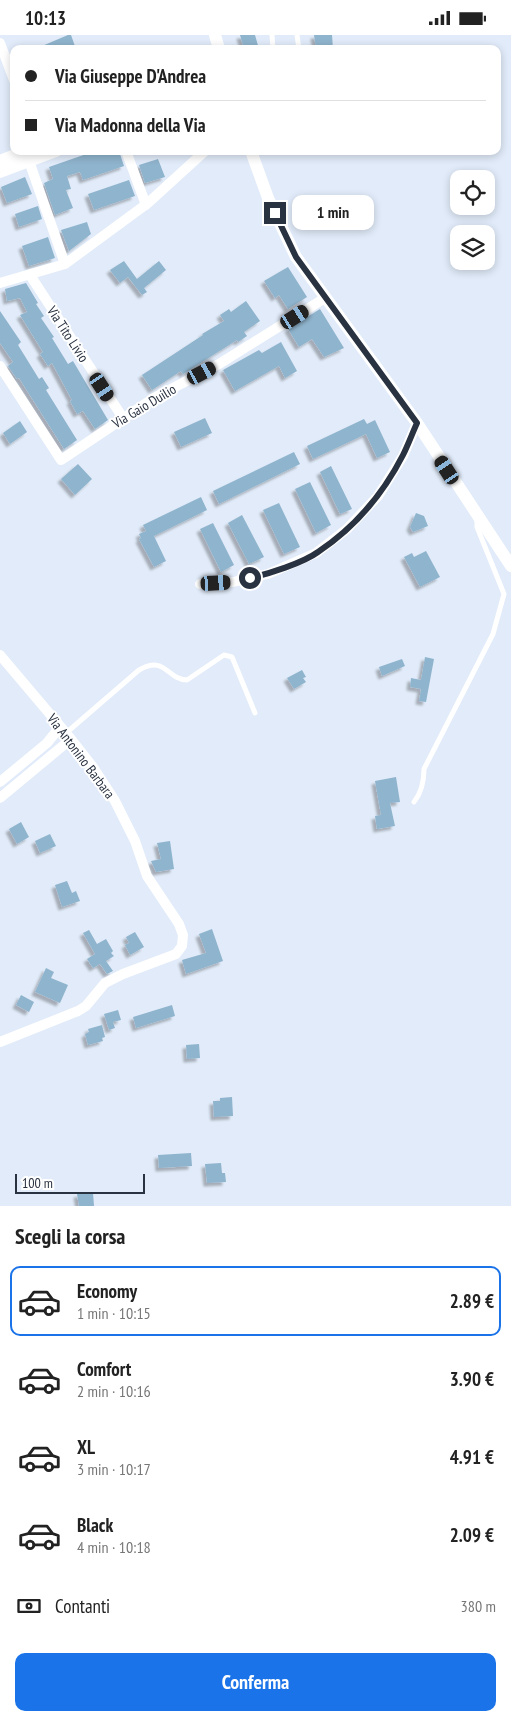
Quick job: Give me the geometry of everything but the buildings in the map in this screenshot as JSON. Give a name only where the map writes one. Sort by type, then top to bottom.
[{"type":"street","points":[[0,43],[10,69]]},
{"type":"street","points":[[127,155],[146,205]]},
{"type":"street","points":[[0,283],[66,264],[146,205],[201,155]]},
{"type":"street","points":[[252,155],[268,198],[296,257],[417,423],[511,566]]},
{"type":"street","points":[[0,161],[27,156]]},
{"type":"street","points":[[0,173],[27,156]]},
{"type":"street","points":[[27,156],[66,264]]},
{"type":"street","name":"Via Tito Livio","points":[[30,275],[123,418]]},
{"type":"street","name":"Via Gaio Duilio","points":[[0,366],[61,460],[154,398],[218,364],[325,298]]},
{"type":"street","points":[[200,584],[232,582],[268,574],[316,553],[348,529],[378,496],[403,456],[417,423]]},
{"type":"street","name":"Via Antonino Barbara","points":[[0,655],[92,767],[123,815],[135,841],[147,876],[179,924],[183,935],[182,945],[176,954],[123,974],[105,983],[86,1006],[78,1011],[0,1042]]},
{"type":"street","points":[[0,782],[47,743],[65,733]]},
{"type":"street","points":[[0,798],[65,733]]},
{"type":"lane","points":[[414,802],[420,795],[424,780],[424,769],[493,634],[504,594],[477,527],[477,516]]},
{"type":"lane","points":[[65,733],[147,665],[158,665],[178,678],[187,680],[224,655],[232,657],[255,713]]},
{"type":"route","points":[[250,578],[268,574],[316,553],[348,529],[378,496],[403,456],[417,423],[296,257],[275,213]]}]
